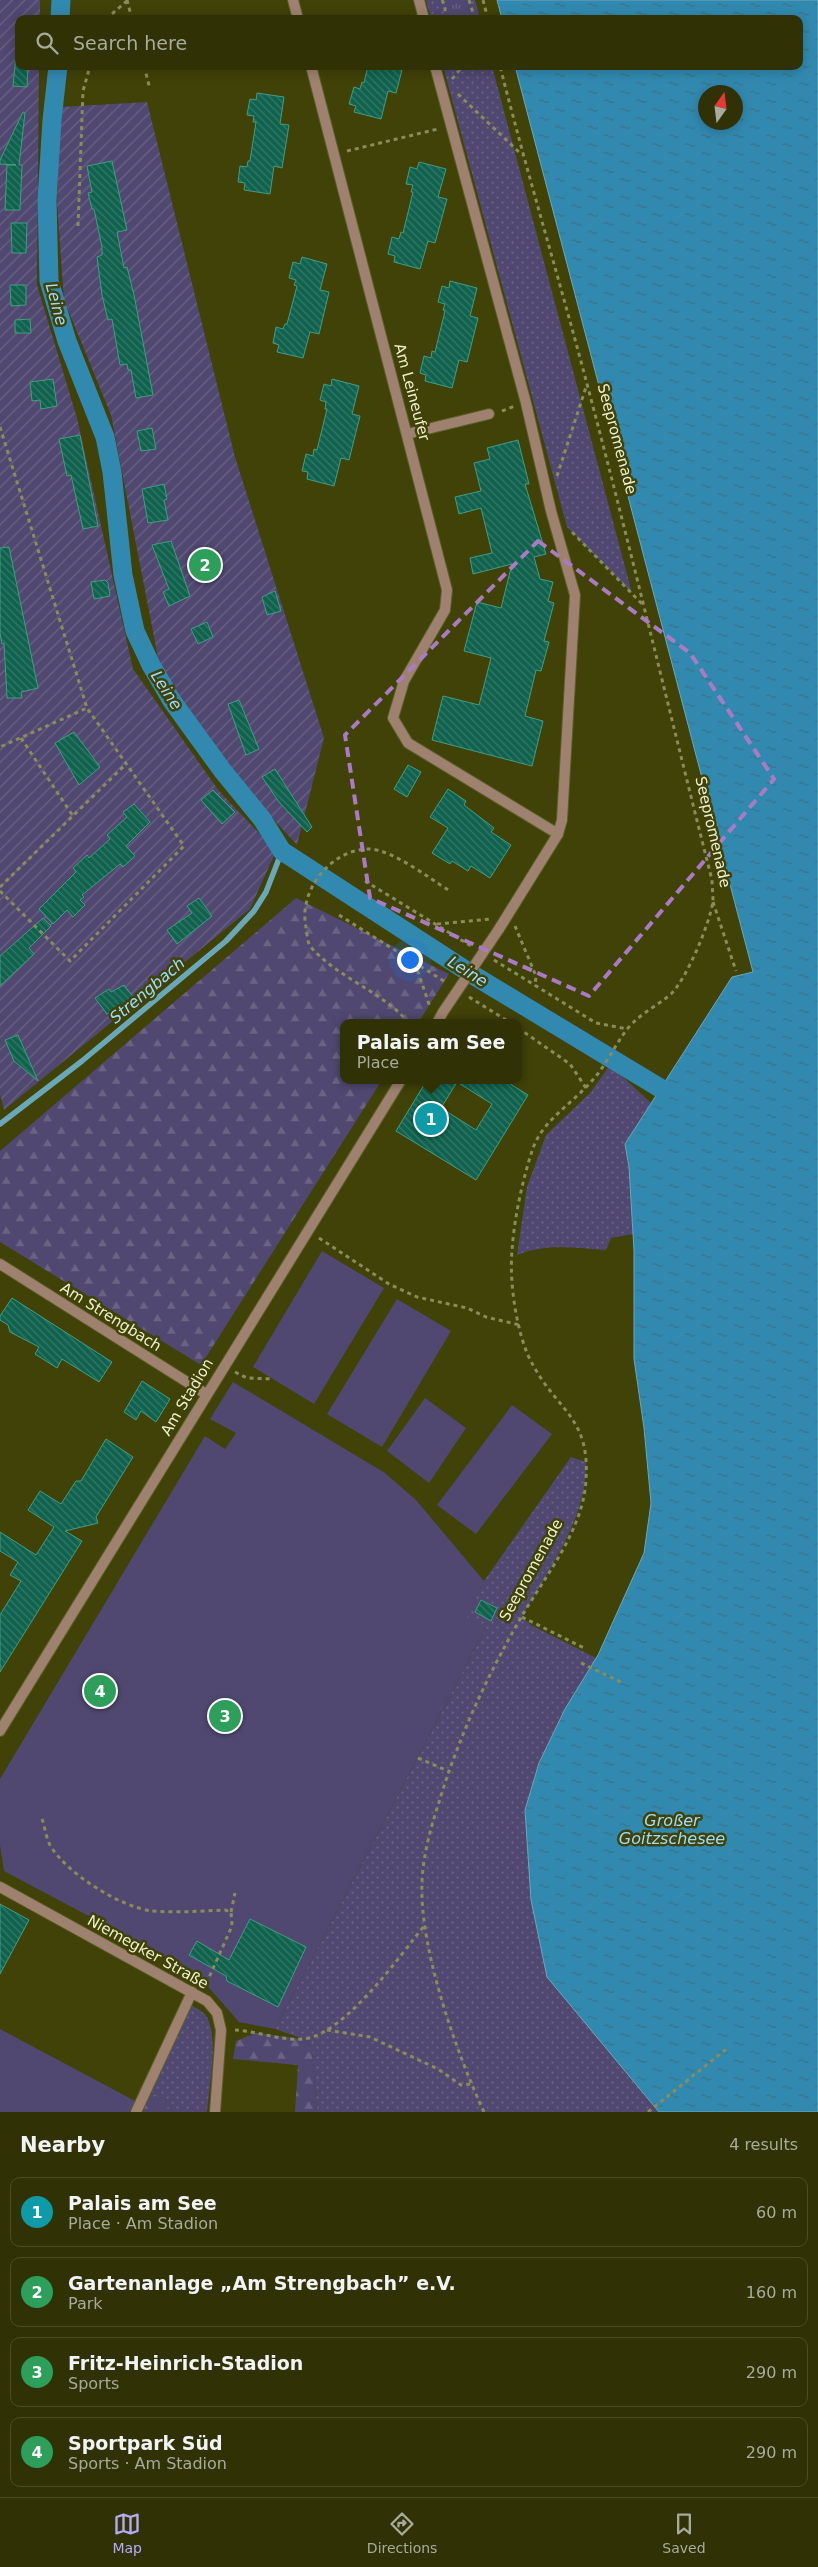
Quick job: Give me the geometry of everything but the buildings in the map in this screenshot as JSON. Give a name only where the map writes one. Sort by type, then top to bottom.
[{"type":"street","points":[[293,0],[297,15]]},
{"type":"street","points":[[419,0],[423,15]]},
{"type":"street","name":"Am Leineufer","points":[[312,70],[447,590],[445,610],[404,681],[393,718],[408,743],[558,834]]},
{"type":"street","points":[[434,1018],[444,1012],[499,929],[558,834],[562,820],[575,595],[551,511],[550,500],[526,403],[444,84],[437,70]]},
{"type":"street","points":[[407,434],[489,414]]},
{"type":"street","name":"Am Stadion","points":[[0,1731],[399,1084]]},
{"type":"street","name":"Am Strengbach","points":[[0,1264],[206,1394]]},
{"type":"street","name":"Niemegker Straße","points":[[0,1887],[192,1992],[206,2001],[217,2012],[221,2030],[215,2112]]},
{"type":"street","points":[[136,2112],[192,1992]]},
{"type":"path","points":[[111,15],[128,0],[131,15]]},
{"type":"path","points":[[442,0],[445,15]]},
{"type":"path","points":[[469,0],[474,15]]},
{"type":"path","points":[[483,0],[487,15]]},
{"type":"path","points":[[78,226],[83,91],[89,70]]},
{"type":"path","points":[[145,70],[150,88]]},
{"type":"path","points":[[459,70],[444,84],[522,156]]},
{"type":"path","name":"Seepromenade","points":[[484,2112],[471,2084],[445,2007],[424,1926],[422,1881],[429,1834],[448,1771],[467,1721],[522,1617],[551,1569],[577,1520],[586,1482],[586,1449],[578,1425],[533,1366],[524,1346],[515,1299],[512,1253],[523,1186],[532,1150],[539,1133],[594,1080],[620,1041],[644,1011],[671,994],[684,976],[700,942],[713,902],[712,880],[645,606],[587,383],[522,156],[501,70]]},
{"type":"path","points":[[334,154],[442,128]]},
{"type":"path","points":[[550,500],[587,383]]},
{"type":"path","points":[[489,414],[526,403]]},
{"type":"path","points":[[0,427],[87,708],[184,846],[70,961],[0,889],[126,764]]},
{"type":"path","points":[[551,511],[645,606]]},
{"type":"path","points":[[0,747],[87,708]]},
{"type":"path","points":[[21,738],[73,816]]},
{"type":"path","points":[[406,1019],[400,1012],[334,967],[309,944],[303,915],[307,895],[333,861],[344,854],[369,849],[384,852],[450,890]]},
{"type":"path","points":[[713,902],[736,970]]},
{"type":"path","points":[[339,915],[455,988]]},
{"type":"path","points":[[415,963],[434,1018]]},
{"type":"path","points":[[463,993],[505,1019]]},
{"type":"path","points":[[522,1031],[570,1064],[586,1088]]},
{"type":"path","points":[[308,1231],[389,1284],[417,1297],[467,1308],[486,1317],[520,1326]]},
{"type":"path","points":[[223,1367],[247,1378],[273,1379]]},
{"type":"path","points":[[522,1617],[586,1649]]},
{"type":"path","points":[[581,1663],[623,1683]]},
{"type":"path","points":[[418,1758],[448,1771]]},
{"type":"path","points":[[42,1819],[50,1845],[68,1866],[98,1889],[123,1902],[150,1910],[179,1912],[225,1910],[231,1912]]},
{"type":"path","points":[[207,1982],[232,1926],[231,1912],[235,1893]]},
{"type":"path","points":[[221,2030],[304,2039],[327,2030],[372,1990],[424,1926]]},
{"type":"path","points":[[327,2030],[370,2037],[438,2069],[461,2085],[471,2084]]},
{"type":"path","points":[[648,2112],[729,2047]]},
{"type":"highlighted area","points":[[538,541],[690,653],[774,779],[589,996],[370,898],[345,735]]},
{"type":"green space","points":[[0,0],[40,0],[40,15],[15,15],[15,70],[39,70],[37,285],[77,418],[133,669],[219,791],[276,851],[250,909],[4,1110],[0,1094]]},
{"type":"green space","points":[[426,0],[475,0],[479,15],[430,15]]},
{"type":"green space","points":[[442,0],[469,0],[474,15],[445,15],[445,6]]},
{"type":"green space","points":[[444,70],[493,70],[632,593],[567,527]]},
{"type":"green space","points":[[147,102],[235,457],[324,738],[297,845],[239,782],[161,673],[111,415],[64,300],[57,203],[60,107]]},
{"type":"green space","points":[[296,898],[449,974],[421,1019],[340,1019],[340,1084],[379,1084],[201,1365],[0,1242],[0,1151]]},
{"type":"green space","points":[[610,1065],[651,1103],[625,1144],[629,1167],[633,1234],[611,1238],[606,1250],[550,1248],[528,1251],[517,1255],[527,1187],[546,1135],[590,1093]]},
{"type":"green space","points":[[322,1251],[384,1288],[314,1404],[253,1367]]},
{"type":"green space","points":[[397,1299],[451,1331],[382,1447],[327,1414]]},
{"type":"green space","points":[[233,1382],[385,1473],[416,1500],[484,1581],[467,1617],[485,1629],[275,2029],[239,2022],[196,1973],[4,1871],[0,1845],[0,1779],[205,1436],[225,1449],[236,1433],[210,1419]]},
{"type":"green space","points":[[425,1398],[466,1428],[429,1483],[387,1451]]},
{"type":"green space","points":[[512,1405],[552,1434],[476,1534],[437,1505]]},
{"type":"green space","points":[[571,1457],[586,1462],[585,1483],[580,1503],[564,1543],[522,1617],[531,1625],[596,1658],[565,1709],[539,1763],[525,1810],[547,1977],[659,2112],[317,2112],[312,2049],[304,2039],[275,2029],[485,1629],[466,1618],[484,1581]]},
{"type":"green space","points":[[191,2005],[207,2017],[211,2027],[213,2051],[207,2112],[173,2112],[150,2090]]},
{"type":"green space","points":[[0,2029],[135,2101],[132,2112],[0,2112]]},
{"type":"green space","points":[[256,2033],[304,2039],[312,2049],[317,2112],[295,2112],[298,2065],[233,2059],[236,2041]]},
{"type":"green space","points":[[150,2090],[173,2112],[143,2112]]},
{"type":"water","name":"Großer Goitzschesee","points":[[497,0],[818,0],[818,2112],[659,2112],[547,1977],[531,1900],[525,1810],[539,1763],[565,1709],[598,1655],[644,1553],[651,1503],[644,1428],[634,1359],[634,1250],[629,1167],[625,1144],[732,977],[753,972],[516,70],[803,70],[803,15],[501,15]]},
{"type":"waterway","name":"Leine","points":[[60,15],[61,0]]},
{"type":"waterway","name":"Leine","points":[[58,70],[47,200],[49,281],[67,341],[105,437],[112,472],[123,575],[135,631],[151,665],[172,701],[222,770],[262,819],[282,851],[473,975],[660,1088]]},
{"type":"waterway","name":"Strengbach","points":[[0,1124],[82,1061],[226,941],[254,911],[266,892],[282,851]]},
{"type":"place","name":"Gartenanlage „Am Strengbach” e.V.","points":[[205,565]]},
{"type":"place","name":"Palais am See","points":[[431,1119]]},
{"type":"place","name":"Sportpark Süd","points":[[100,1691]]},
{"type":"place","name":"Fritz-Heinrich-Stadion","points":[[225,1716]]}]
